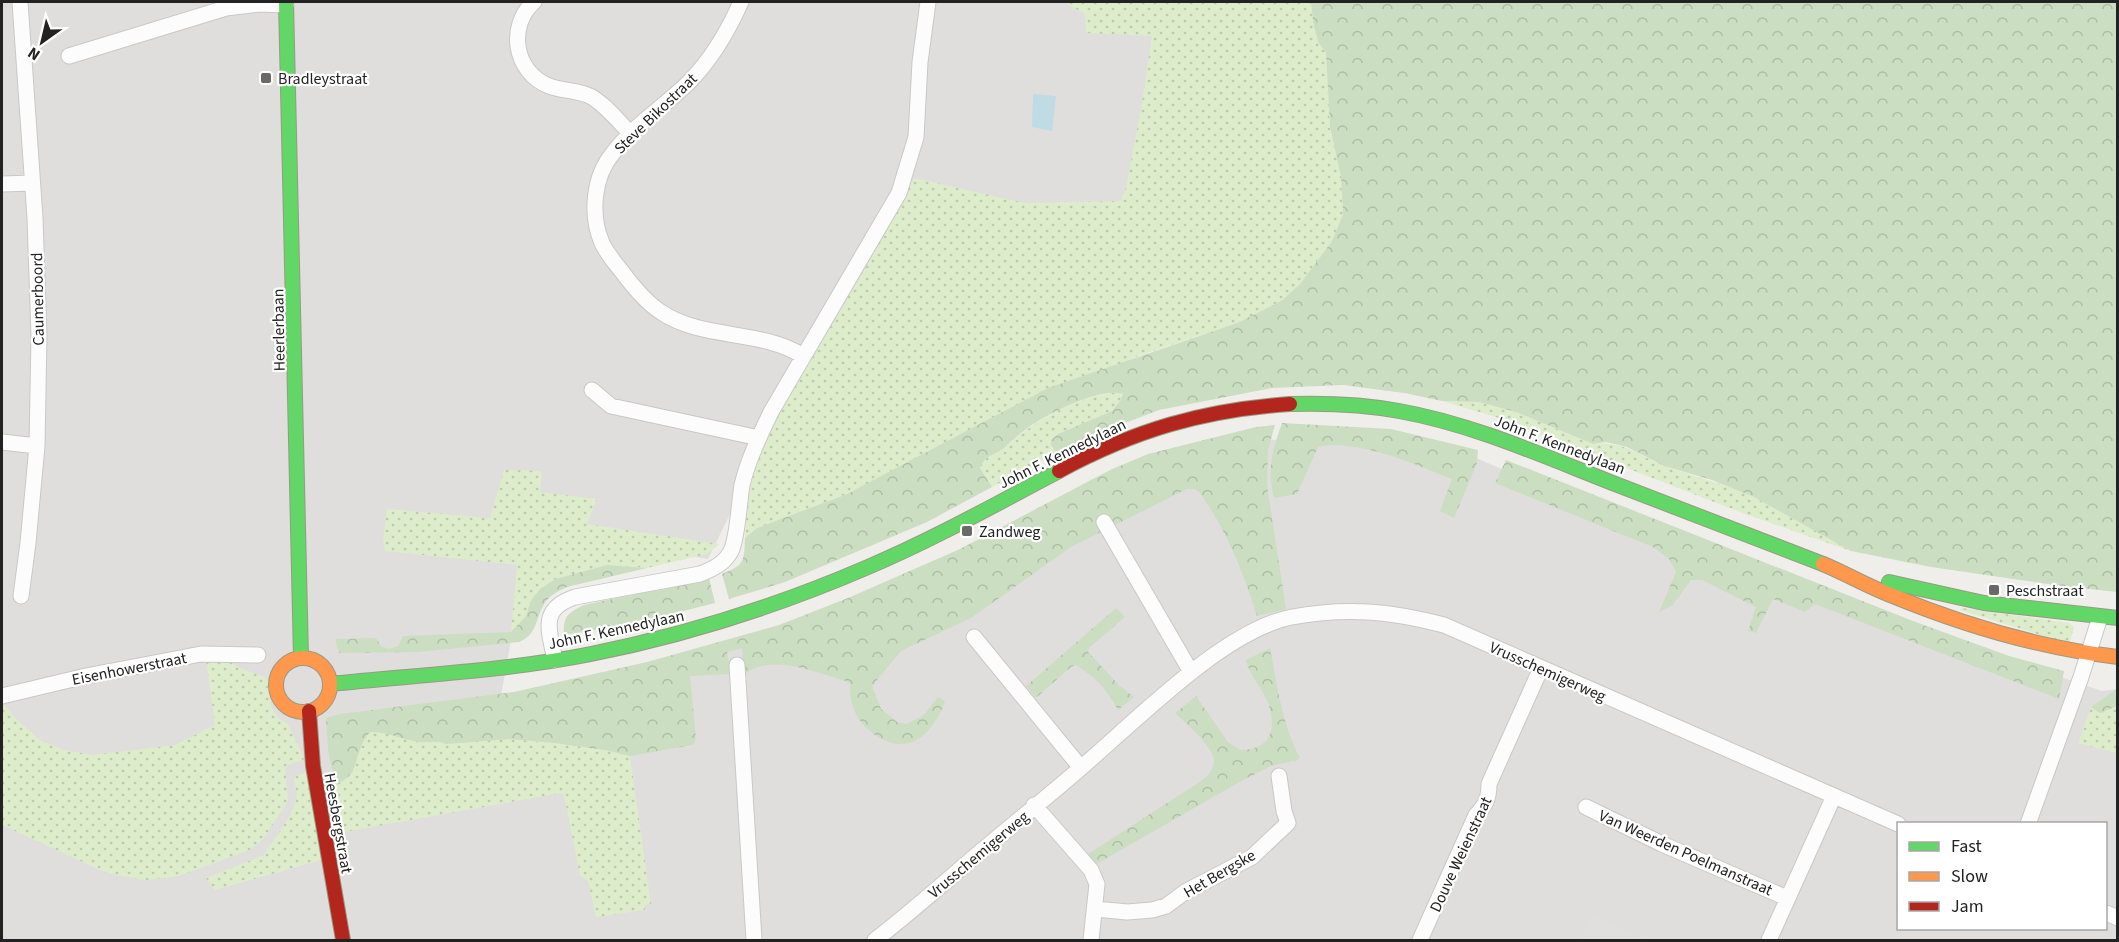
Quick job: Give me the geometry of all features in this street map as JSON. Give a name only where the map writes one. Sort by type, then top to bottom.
[{"type":"street","name":"Caumerboord","points":[[20,2],[39,336],[37,446],[21,596]]},
{"type":"street","points":[[534,2],[522,17],[517,34],[518,52],[525,65],[532,74],[550,86],[579,92],[590,97],[606,108],[631,134]]},
{"type":"street","name":"Steve Bikostraat","points":[[741,2],[723,36],[700,70],[631,134],[605,165],[596,191],[595,212],[598,230],[609,256],[649,302],[662,313],[690,326],[773,342],[803,356]]},
{"type":"street","points":[[555,660],[548,621],[553,610],[561,603],[575,597],[700,574],[722,563],[732,550],[743,483],[771,412],[899,194],[916,137],[920,62],[928,2]]},
{"type":"street","points":[[69,56],[226,8],[286,3]]},
{"type":"street","name":"Heerlerbaan","points":[[286,3],[301,658]]},
{"type":"street","points":[[2,184],[32,183]]},
{"type":"street","points":[[592,390],[611,406],[759,438]]},
{"type":"street","name":"John F. Kennedylaan","points":[[330,684],[555,660],[653,640],[736,616],[824,586],[938,535],[1118,442],[1176,422],[1235,409],[1343,404],[1401,411],[1446,420],[1489,434],[1843,573],[1920,606],[1989,631],[2038,644],[2088,654],[2118,657]]},
{"type":"street","points":[[2,442],[37,446]]},
{"type":"street","points":[[1104,522],[1191,672]]},
{"type":"street","name":"John F. Kennedylaan","points":[[1843,573],[1984,603],[2118,618]]},
{"type":"street","name":"Vrusschemigerweg","points":[[882,938],[1191,672],[1224,648],[1256,630],[1291,617],[1350,610],[1407,615],[1444,625],[1897,823]]},
{"type":"street","points":[[2029,822],[2100,617]]},
{"type":"street","points":[[974,637],[1081,768]]},
{"type":"street","name":"Eisenhowerstraat","points":[[2,696],[86,676],[201,654],[258,655]]},
{"type":"street","points":[[301,658],[308,658],[320,664],[330,684],[324,701],[309,711],[288,707],[278,694],[276,686],[277,678],[286,664],[301,658]]},
{"type":"street","points":[[737,665],[754,940]]},
{"type":"street","name":"Douve Weienstraat","points":[[1420,940],[1476,815],[1484,807],[1489,796],[1489,784],[1541,668]]},
{"type":"street","name":"Heesbergstraat","points":[[309,711],[313,766],[343,940]]},
{"type":"street","name":"Het Bergske","points":[[1096,909],[1127,912],[1152,910],[1166,906],[1185,892],[1252,857],[1288,823],[1279,776]]},
{"type":"street","name":"Van Weerden Poelmanstraat","points":[[1769,940],[1834,796]]},
{"type":"street","points":[[1035,806],[1090,870],[1097,884],[1091,940]]},
{"type":"street","name":"Van Weerden Poelmanstraat","points":[[1586,807],[1662,844],[1787,898]]},
{"type":"shaded area","points":[[2,2],[1308,2],[1297,227],[756,461],[708,559],[563,534],[518,602],[500,701],[591,697],[952,562],[1236,438],[1450,447],[1712,558],[2102,691],[2117,689],[2117,940],[2,940]]},
{"type":"shaded area","points":[[1591,914],[1643,938],[1642,940],[1580,940]]},
{"type":"green space","points":[[1064,2],[1311,2],[1318,42],[1326,53],[1330,127],[1341,177],[1343,214],[1332,241],[1300,284],[1281,301],[1237,323],[1138,356],[847,494],[757,528],[745,538],[747,500],[770,426],[886,232],[914,178],[1025,203],[1121,201],[1126,188],[1141,109],[1152,36],[1086,33],[1085,14]]},
{"type":"green space","points":[[1311,2],[2117,2],[2117,592],[1931,567],[1851,551],[1754,497],[1712,480],[1664,466],[1627,447],[1606,442],[1593,444],[1516,412],[1479,402],[1442,401],[1404,393],[1343,385],[1272,388],[1159,410],[1086,438],[1056,453],[1051,440],[1058,434],[1112,411],[1123,394],[1104,394],[1081,400],[1035,423],[1000,451],[988,457],[980,468],[992,487],[927,522],[785,582],[729,599],[722,574],[739,565],[743,557],[745,538],[757,528],[847,494],[1048,388],[1237,323],[1281,301],[1300,284],[1332,241],[1343,214],[1341,177],[1330,127],[1326,53],[1318,42]]},
{"type":"green space","points":[[1123,393],[1112,411],[1058,434],[1051,440],[1051,446],[1056,453],[992,487],[980,468],[988,457],[1056,411],[1086,399]]},
{"type":"green space","points":[[1442,401],[1479,402],[1516,412],[1593,444],[1614,444],[1632,450],[1667,467],[1722,484],[1754,497],[1851,551],[1745,514],[1496,417]]},
{"type":"green space","points":[[1282,423],[1391,429],[1478,450],[1477,463],[1454,518],[1440,511],[1452,479],[1386,454],[1350,446],[1318,447],[1297,494],[1274,498],[1271,478],[1272,460]]},
{"type":"green space","points":[[1275,425],[1268,450],[1267,485],[1286,609],[1257,616],[1240,567],[1218,521],[1199,492],[1187,489],[1071,547],[971,618],[901,651],[872,686],[881,709],[897,722],[906,724],[923,716],[938,697],[945,701],[932,726],[915,741],[893,743],[885,741],[870,731],[855,712],[850,684],[846,681],[794,666],[780,665],[754,668],[744,675],[742,648],[727,652],[731,674],[690,676],[696,739],[693,745],[630,756],[555,743],[511,739],[446,744],[415,741],[370,732],[362,743],[351,773],[335,785],[328,749],[326,718],[340,714],[514,692],[647,662],[779,625],[848,598],[960,549],[1110,470],[1148,454],[1256,427]]},
{"type":"green space","points":[[1506,460],[1913,621],[2009,656],[2064,671],[2059,699],[1815,604],[1805,612],[1773,599],[1756,633],[1748,631],[1756,607],[1702,580],[1691,580],[1672,606],[1659,612],[1676,572],[1669,559],[1653,547],[1495,483]]},
{"type":"green space","points":[[504,470],[542,471],[540,492],[597,499],[587,524],[720,544],[707,554],[647,568],[607,565],[555,579],[540,589],[531,600],[526,616],[511,632],[517,565],[385,551],[383,540],[387,509],[490,518]]},
{"type":"green space","points":[[607,565],[647,568],[567,587],[559,591],[544,604],[529,636],[519,642],[417,652],[339,653],[335,639],[376,638],[381,646],[389,649],[398,646],[403,636],[511,632],[526,616],[531,600],[540,589],[555,579]]},
{"type":"green space","points":[[709,578],[715,603],[632,624],[564,635],[565,619],[574,610],[584,605]]},
{"type":"green space","points":[[1116,608],[1125,617],[1089,648],[1088,652],[1119,685],[1134,697],[1118,710],[1100,684],[1076,665],[1036,698],[1026,686]]},
{"type":"green space","points":[[1962,608],[2069,623],[2074,627],[2069,644],[1960,610]]},
{"type":"green space","points":[[1270,648],[1284,718],[1300,758],[1271,766],[1243,780],[1093,866],[1085,856],[1201,781],[1211,771],[1214,762],[1210,749],[1175,713],[1196,696],[1228,742],[1240,750],[1258,747],[1264,743],[1271,731],[1271,715],[1264,694],[1246,660]]},
{"type":"green space","points":[[206,660],[232,661],[237,667],[265,677],[271,706],[278,718],[287,723],[305,759],[285,766],[288,801],[264,838],[252,849],[179,876],[145,880],[107,873],[2,825],[2,706],[5,705],[15,718],[40,740],[64,750],[93,755],[175,745],[215,725]]},
{"type":"green space","points":[[2117,689],[2117,706],[2100,713],[2091,707]]},
{"type":"green space","points":[[2117,706],[2117,753],[2078,743],[2091,707],[2100,713]]},
{"type":"green space","points":[[382,731],[420,742],[511,739],[605,750],[630,756],[651,904],[644,905],[645,910],[596,917],[588,881],[580,875],[564,795],[561,793],[344,832],[335,785],[350,776],[358,751],[370,732]]},
{"type":"green space","points":[[307,772],[321,860],[215,890],[206,878],[264,855],[290,816],[297,797],[294,777]]},
{"type":"water","points":[[1033,94],[1056,96],[1052,131],[1032,127]]},
{"type":"traffic: fast","points":[[286,2],[301,658]]},
{"type":"traffic: fast","points":[[1290,404],[1331,404],[1399,411],[1480,432],[1823,564]]},
{"type":"traffic: fast","points":[[330,684],[494,669],[559,660],[662,638],[732,618],[835,581],[893,556],[1059,471]]},
{"type":"traffic: fast","points":[[1889,582],[1984,603],[2118,618]]},
{"type":"traffic: slow","points":[[1823,564],[1920,607],[1976,626],[2032,642],[2118,657]]},
{"type":"traffic: slow","points":[[303,658],[313,660],[322,666],[328,675],[330,685],[328,695],[322,704],[313,710],[303,712],[293,710],[284,704],[278,695],[276,685],[278,675],[284,666],[293,660],[303,658]]},
{"type":"traffic: jam","points":[[1059,471],[1115,444],[1170,424],[1228,411],[1290,404]]},
{"type":"traffic: jam","points":[[309,711],[313,766],[343,940]]},
{"type":"place","name":"Bradleystraat","points":[[266,78]]},
{"type":"place","name":"Zandweg","points":[[967,531]]},
{"type":"place","name":"Peschstraat","points":[[1994,590]]}]
